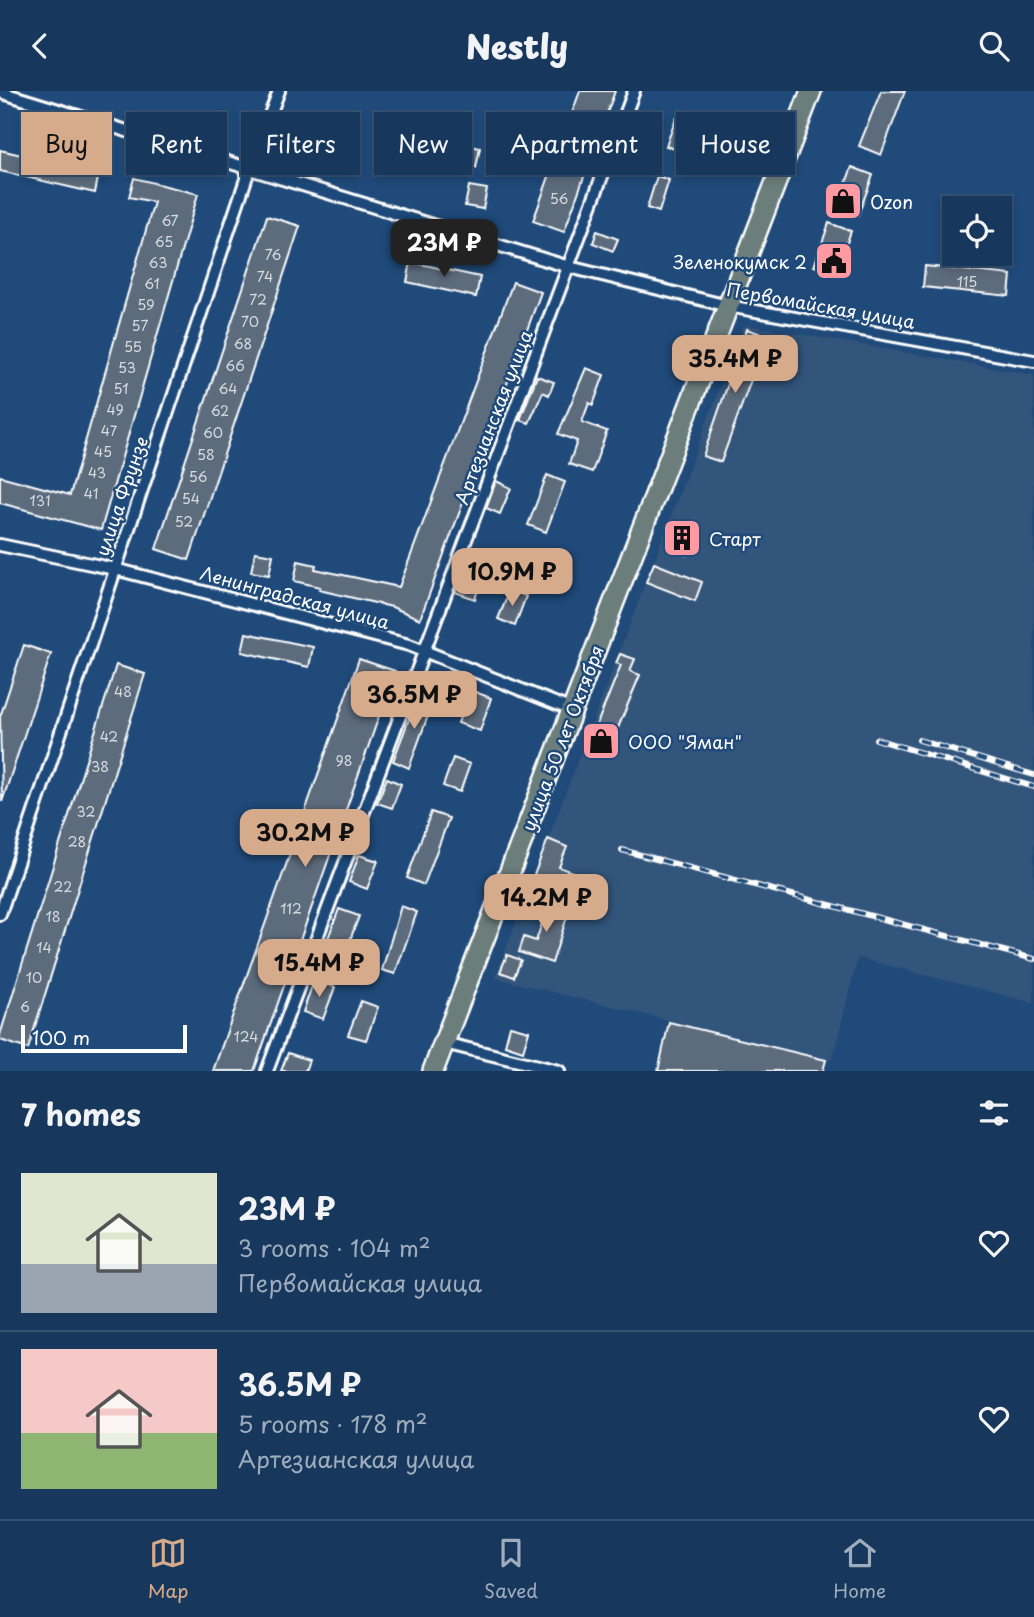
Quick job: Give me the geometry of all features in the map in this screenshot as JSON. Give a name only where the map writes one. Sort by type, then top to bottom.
[{"type":"highway","name":"улица 50 лет Октября","points":[[433,1071],[811,91]]},
{"type":"street","name":"улица Фрунзе","points":[[271,112],[279,91]]},
{"type":"street","name":"Артезианская улица","points":[[267,1071],[634,91]]},
{"type":"street","name":"Первомайская улица","points":[[0,92],[241,164]]},
{"type":"street","name":"улица Фрунзе","points":[[0,914],[247,175]]},
{"type":"street","name":"Первомайская улица","points":[[276,175],[569,267],[728,306],[1034,361]]},
{"type":"street","name":"Ленинградская улица","points":[[0,545],[115,569],[423,650],[572,710]]},
{"type":"street","points":[[444,1043],[559,1071]]},
{"type":"shaded area","points":[[748,325],[1034,375],[1034,1003],[858,958],[832,1060],[495,978],[743,327]]},
{"type":"building","points":[[580,91],[615,91],[607,112],[572,112]]},
{"type":"building","points":[[881,91],[905,91],[881,155],[859,146]]},
{"type":"building","points":[[676,118],[676,150],[666,146]]},
{"type":"building","points":[[472,146],[480,148],[476,168],[472,167]]},
{"type":"building","points":[[0,150],[21,155],[21,175],[99,175],[95,193],[0,171]]},
{"type":"building","points":[[852,167],[873,175],[858,215],[837,207]]},
{"type":"building","points":[[550,175],[585,175],[564,232],[533,221]]},
{"type":"building","points":[[657,176],[669,180],[659,212],[647,208]]},
{"type":"building","points":[[134,178],[198,194],[101,530],[0,503],[0,476],[70,495],[154,202],[129,197]]},
{"type":"building","points":[[469,186],[487,189],[483,209],[465,206]]},
{"type":"building","points":[[267,216],[300,226],[189,560],[156,549]]},
{"type":"building","points":[[829,223],[851,231],[836,274],[814,266]]},
{"type":"building","points":[[597,231],[618,239],[613,251],[593,243]]},
{"type":"building","points":[[411,262],[480,277],[476,297],[407,282]]},
{"type":"building","points":[[925,266],[1011,275],[1009,296],[923,287]]},
{"type":"building","points":[[513,282],[541,292],[420,619],[392,607],[319,590],[320,587],[294,581],[298,561],[316,565],[315,569],[399,587]]},
{"type":"building","points":[[747,329],[767,336],[721,462],[703,456]]},
{"type":"building","points":[[586,368],[604,375],[593,405],[589,403],[582,422],[607,431],[592,472],[569,464],[577,441],[558,434]]},
{"type":"building","points":[[537,376],[554,382],[549,395],[543,392],[529,423],[520,420]]},
{"type":"building","points":[[547,475],[565,482],[546,532],[528,525]]},
{"type":"building","points":[[496,481],[511,488],[500,514],[486,508]]},
{"type":"building","name":"Старт","points":[[679,521],[697,528],[686,555],[668,548]]},
{"type":"building","points":[[255,552],[273,555],[269,575],[251,572]]},
{"type":"building","points":[[654,563],[702,582],[695,601],[646,582]]},
{"type":"building","points":[[464,568],[483,574],[475,599],[455,592]]},
{"type":"building","points":[[510,590],[526,596],[515,626],[498,619]]},
{"type":"building","points":[[246,633],[313,647],[309,667],[242,652]]},
{"type":"building","points":[[24,645],[51,654],[2,802],[0,717]]},
{"type":"building","points":[[620,654],[635,659],[630,671],[640,675],[608,752],[588,746],[621,665],[616,663]]},
{"type":"building","points":[[359,659],[395,671],[254,1071],[213,1071]]},
{"type":"building","points":[[116,665],[145,674],[28,1049],[0,1040],[0,1035]]},
{"type":"building","points":[[470,690],[491,698],[480,731],[458,723]]},
{"type":"building","points":[[419,693],[434,699],[409,768],[393,761]]},
{"type":"building","points":[[453,758],[470,764],[460,792],[443,786]]},
{"type":"building","points":[[387,778],[401,784],[392,808],[377,803]]},
{"type":"building","points":[[431,812],[449,818],[424,885],[407,878]]},
{"type":"building","points":[[548,839],[567,847],[559,867],[587,878],[581,893],[534,875]]},
{"type":"building","points":[[359,855],[378,861],[367,889],[349,882]]},
{"type":"building","points":[[538,904],[568,914],[552,963],[519,952],[524,937],[536,941],[543,920],[533,917]]},
{"type":"building","points":[[401,906],[417,912],[395,974],[382,970]]},
{"type":"building","points":[[339,909],[359,916],[347,948],[327,941]]},
{"type":"building","points":[[507,955],[521,960],[514,977],[500,972]]},
{"type":"building","points":[[314,980],[335,987],[323,1019],[303,1012]]},
{"type":"building","points":[[361,1001],[378,1007],[366,1040],[348,1035]]},
{"type":"building","points":[[669,1022],[826,1060],[823,1071],[658,1071]]},
{"type":"building","points":[[510,1026],[529,1031],[523,1051],[505,1045]]},
{"type":"building","points":[[288,1053],[309,1060],[305,1071],[281,1071]]},
{"type":"railway","points":[[876,739],[1034,787]]},
{"type":"railway","points":[[919,740],[1034,775]]},
{"type":"railway","points":[[622,850],[1034,959]]},
{"type":"place","name":"Ozon","points":[[843,201]]},
{"type":"place","name":"Зеленокумск 2","points":[[834,261]]},
{"type":"place","name":"Старт","points":[[682,538]]},
{"type":"place","name":"ООО \"Яман\"","points":[[601,741]]}]
